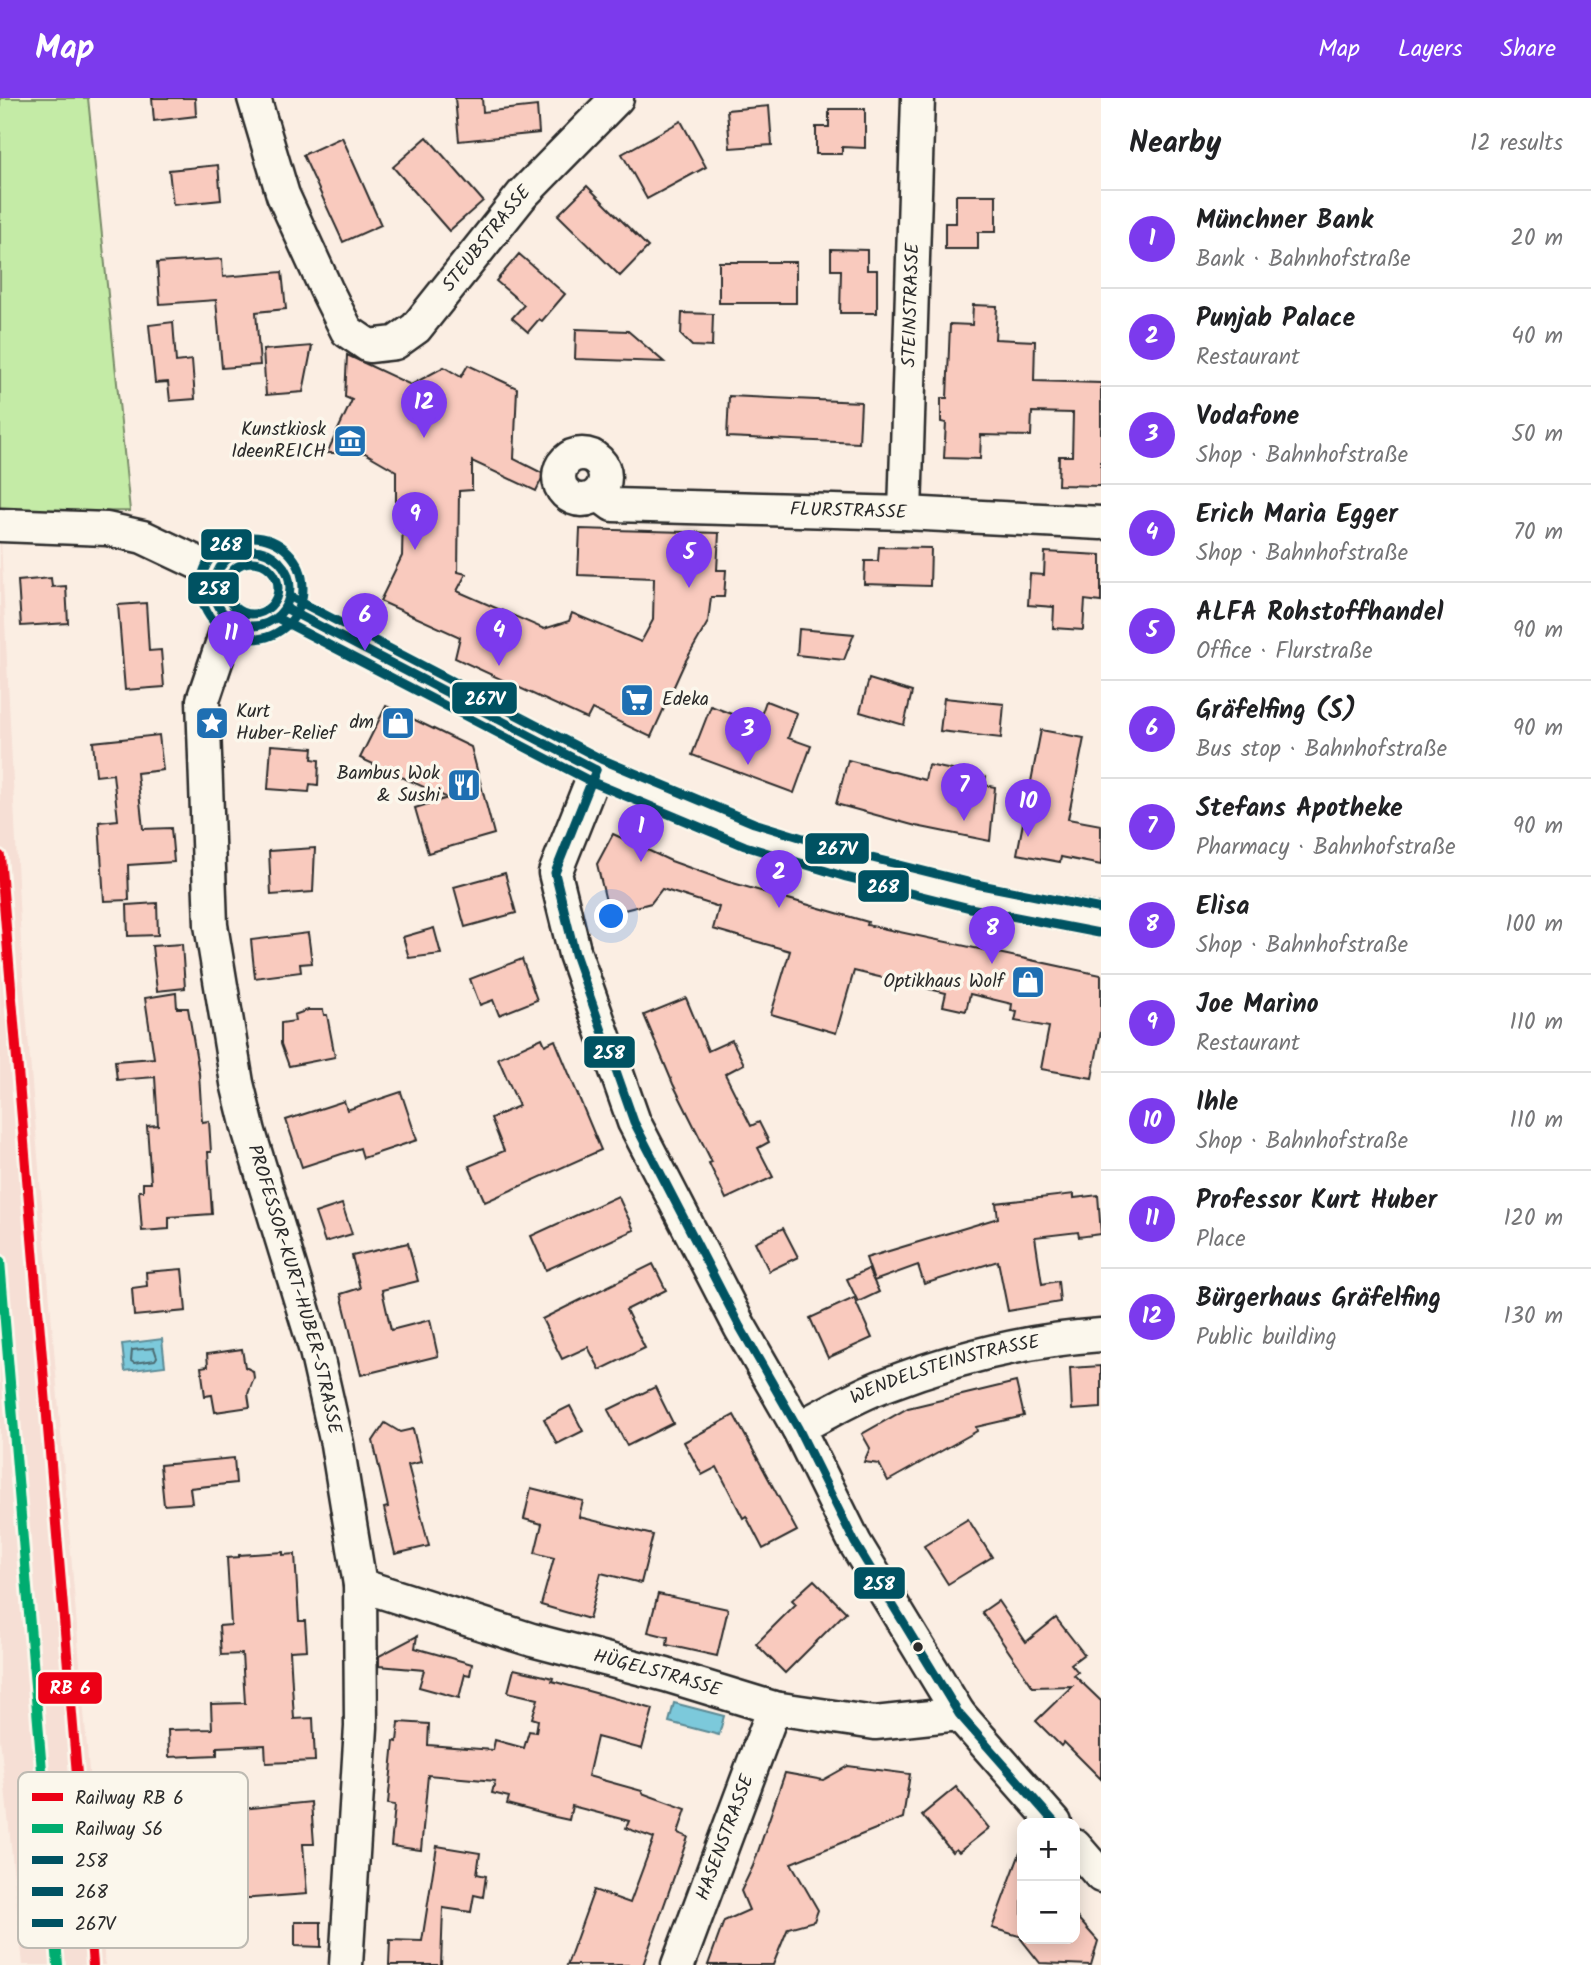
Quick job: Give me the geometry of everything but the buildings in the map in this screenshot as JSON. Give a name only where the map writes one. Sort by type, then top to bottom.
[{"type":"street","name":"STEUBSTRASSE","points":[[254,98],[283,195],[347,331],[369,346],[395,343],[416,328],[522,195],[617,98]]},
{"type":"street","name":"STEINSTRASSE","points":[[905,513],[918,98]]},
{"type":"street","name":"FLURSTRASSE","points":[[598,494],[613,505],[905,513],[1101,523]]},
{"type":"street","points":[[0,525],[107,529],[143,537],[217,572]]},
{"type":"street","points":[[246,549],[271,554],[283,564],[290,578],[290,593],[285,608],[277,618],[254,627],[230,620],[220,610],[213,584],[224,561],[246,549]]},
{"type":"street","points":[[285,608],[596,770],[750,835],[849,865],[973,896],[1101,921]]},
{"type":"street","name":"PROFESSOR-KURT-HUBER-STRASSE","points":[[230,620],[204,700],[211,925],[237,1083],[249,1132],[316,1351],[337,1444],[360,1585],[362,1727],[345,1965]]},
{"type":"street","points":[[596,770],[555,873],[575,954],[634,1122],[740,1327],[798,1428],[855,1543],[959,1714],[1051,1818]]},
{"type":"street","name":"WENDELSTEINSTRASSE","points":[[798,1428],[883,1385],[981,1353],[1069,1337],[1101,1335]]},
{"type":"street","name":"HÜGELSTRASSE","points":[[360,1585],[507,1632],[666,1675],[774,1708],[875,1723],[959,1714]]},
{"type":"street","name":"HASENSTRASSE","points":[[678,1965],[774,1708]]},
{"type":"street","points":[[1080,1852],[1101,1876]]},
{"type":"shaded area","points":[[0,521],[22,963],[89,1772],[18,1772],[18,1916],[0,1738]]},
{"type":"shaded area","points":[[21,1948],[104,1948],[105,1965],[23,1965]]},
{"type":"green space","points":[[0,98],[88,98],[130,511],[0,513]]},
{"type":"water","points":[[162,1339],[165,1366],[125,1371],[122,1344]]},
{"type":"water","points":[[674,1703],[724,1716],[719,1735],[669,1722]]},
{"type":"transit line","name":"268","points":[[252,537],[271,541],[288,552],[299,569],[303,588],[299,607],[288,624],[271,635],[252,639],[233,635],[216,624],[205,607],[201,588],[205,569],[216,552],[233,541],[252,537]]},
{"type":"transit line","name":"258","points":[[245,550],[259,550],[273,556],[284,567],[290,588],[287,603],[279,615],[259,626],[245,626],[231,620],[220,609],[214,595],[214,581],[220,567],[231,556],[245,550]]},
{"type":"transit line","name":"267V","points":[[252,562],[262,564],[270,570],[276,578],[278,588],[276,598],[270,606],[262,612],[252,614],[242,612],[234,606],[228,598],[226,588],[228,578],[234,570],[242,564],[252,562]]},
{"type":"transit line","name":"267V","points":[[291,597],[601,759],[754,823],[852,853],[976,884],[1101,909]]},
{"type":"transit line","name":"258","points":[[285,608],[596,770]]},
{"type":"transit line","name":"268","points":[[279,619],[590,781],[745,846],[846,877],[970,908],[1099,933]]},
{"type":"transit line","name":"258","points":[[596,770],[555,873],[575,954],[634,1122],[740,1327],[798,1428],[855,1543],[959,1714],[1051,1818]]},
{"type":"transit line","points":[[0,856],[77,1772]]},
{"type":"transit line","points":[[92,1948],[93,1965]]},
{"type":"rail line","name":"S6","points":[[0,1261],[42,1772]]},
{"type":"rail line","name":"S6","points":[[57,1948],[58,1965]]},
{"type":"place","name":"Bürgerhaus Gräfelfing","points":[[424,438]]},
{"type":"place","name":"Kunstkiosk IdeenREICH","points":[[350,441]]},
{"type":"place","name":"Joe Marino","points":[[415,550]]},
{"type":"place","name":"ALFA Rohstoffhandel","points":[[689,588]]},
{"type":"place","name":"Gräfelfing (S)","points":[[365,651]]},
{"type":"place","name":"Erich Maria Egger","points":[[499,666]]},
{"type":"place","name":"Professor Kurt Huber","points":[[231,669]]},
{"type":"place","name":"Edeka","points":[[637,700]]},
{"type":"place","name":"Kurt Huber-Relief","points":[[212,723]]},
{"type":"place","name":"dm","points":[[398,723]]},
{"type":"place","name":"Vodafone","points":[[748,765]]},
{"type":"place","name":"Bambus Wok & Sushi","points":[[464,785]]},
{"type":"place","name":"Stefans Apotheke","points":[[964,821]]},
{"type":"place","name":"Ihle","points":[[1028,837]]},
{"type":"place","name":"Münchner Bank","points":[[641,862]]},
{"type":"place","name":"Punjab Palace","points":[[779,908]]},
{"type":"place","name":"Elisa","points":[[992,964]]},
{"type":"place","name":"Optikhaus Wolf","points":[[1028,982]]}]
